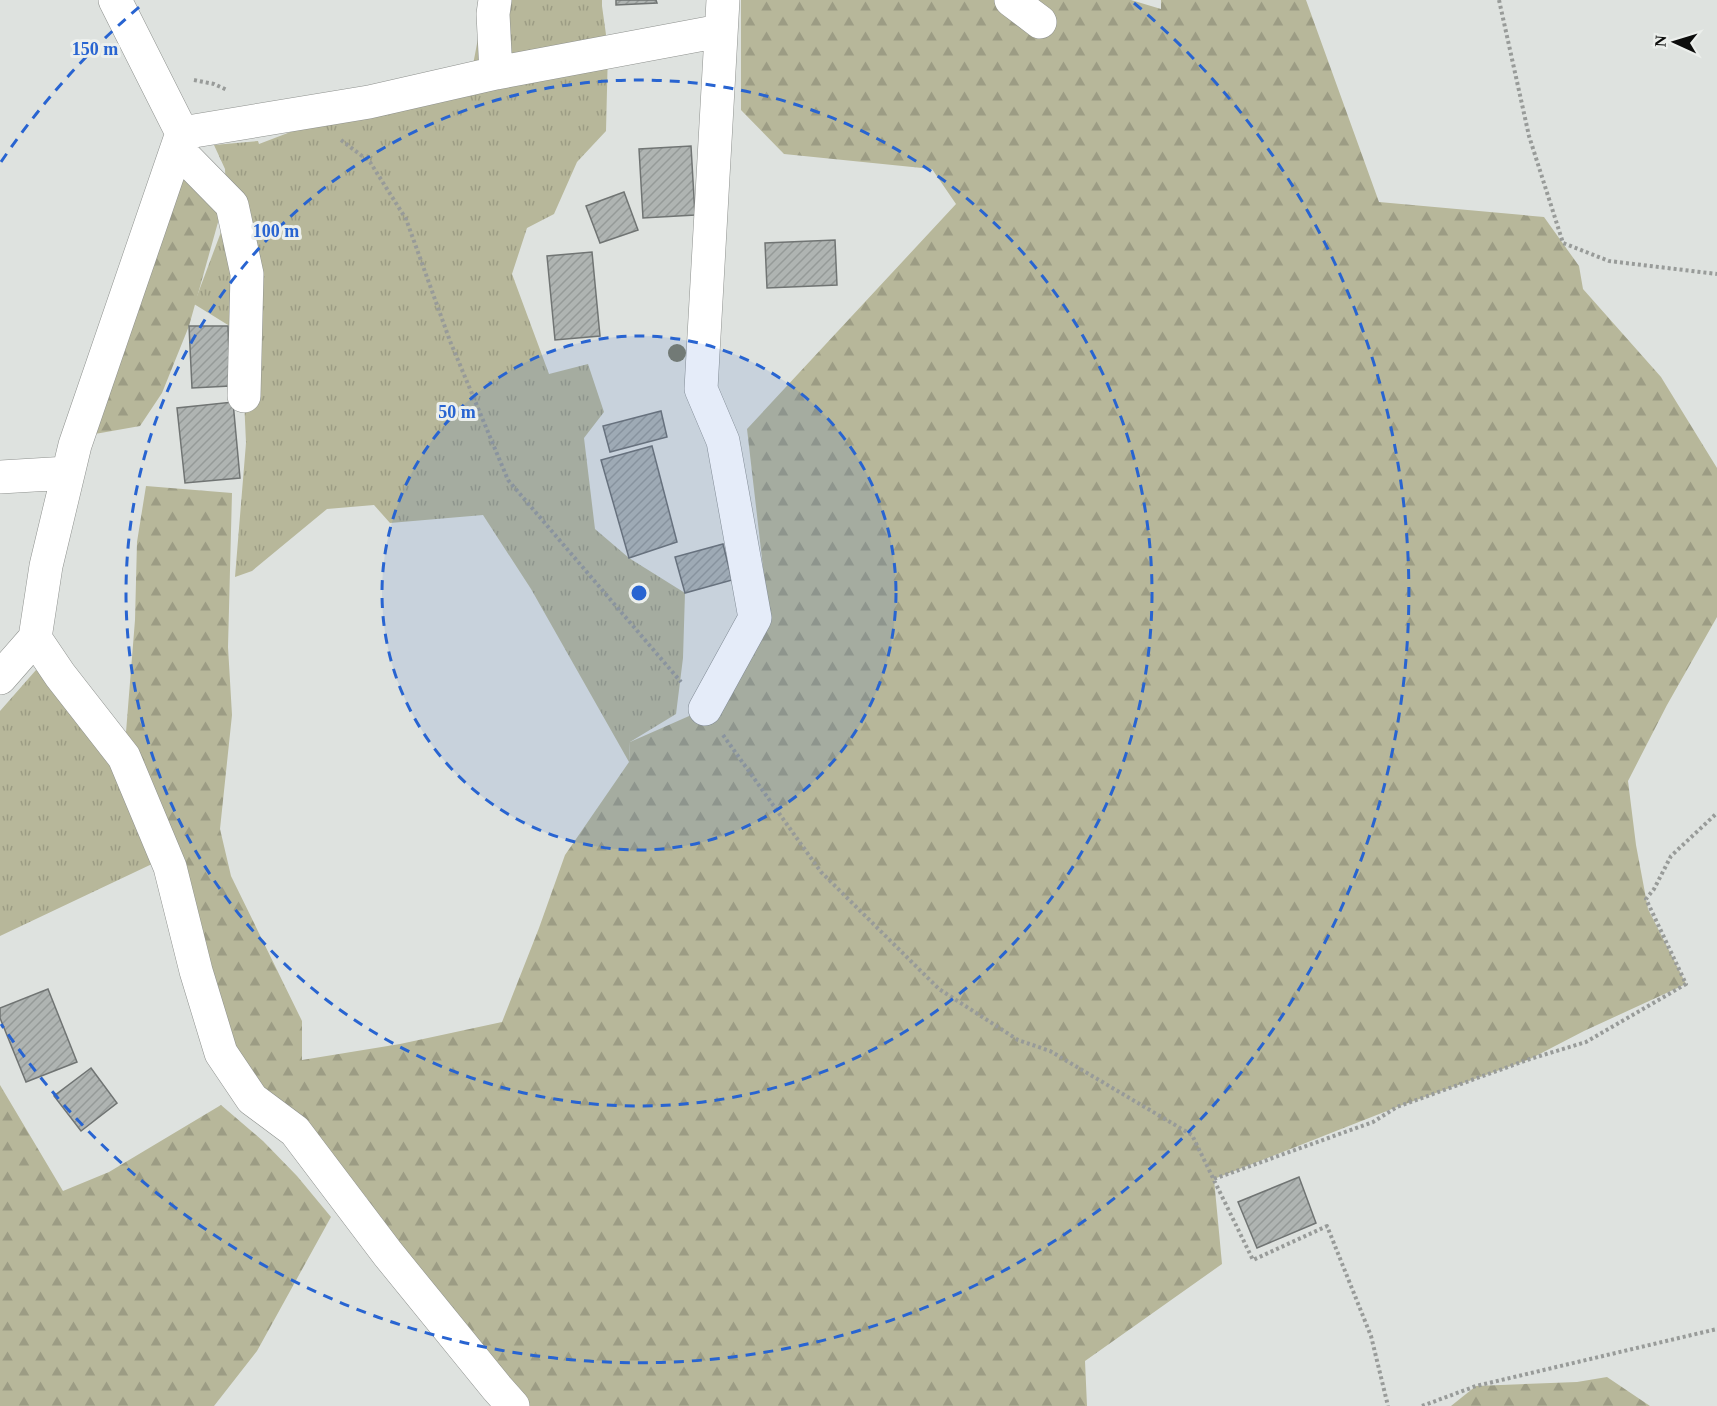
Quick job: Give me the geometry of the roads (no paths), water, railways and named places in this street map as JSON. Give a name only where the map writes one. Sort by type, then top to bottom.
[{"type":"street","points":[[115,0],[148,66],[180,141],[232,205],[247,274],[244,396]]},
{"type":"street","points":[[495,0],[492,14],[496,73]]},
{"type":"street","points":[[1011,0],[1040,22]]},
{"type":"street","points":[[180,141],[496,73],[722,15],[701,388],[723,441],[755,618],[705,709]]},
{"type":"street","points":[[0,678],[34,638],[46,566],[75,445],[180,141]]},
{"type":"street","points":[[0,477],[68,473]]},
{"type":"street","points":[[34,638],[124,757],[170,867],[196,971],[221,1053],[252,1099],[295,1131],[394,1262],[513,1406]]}]
